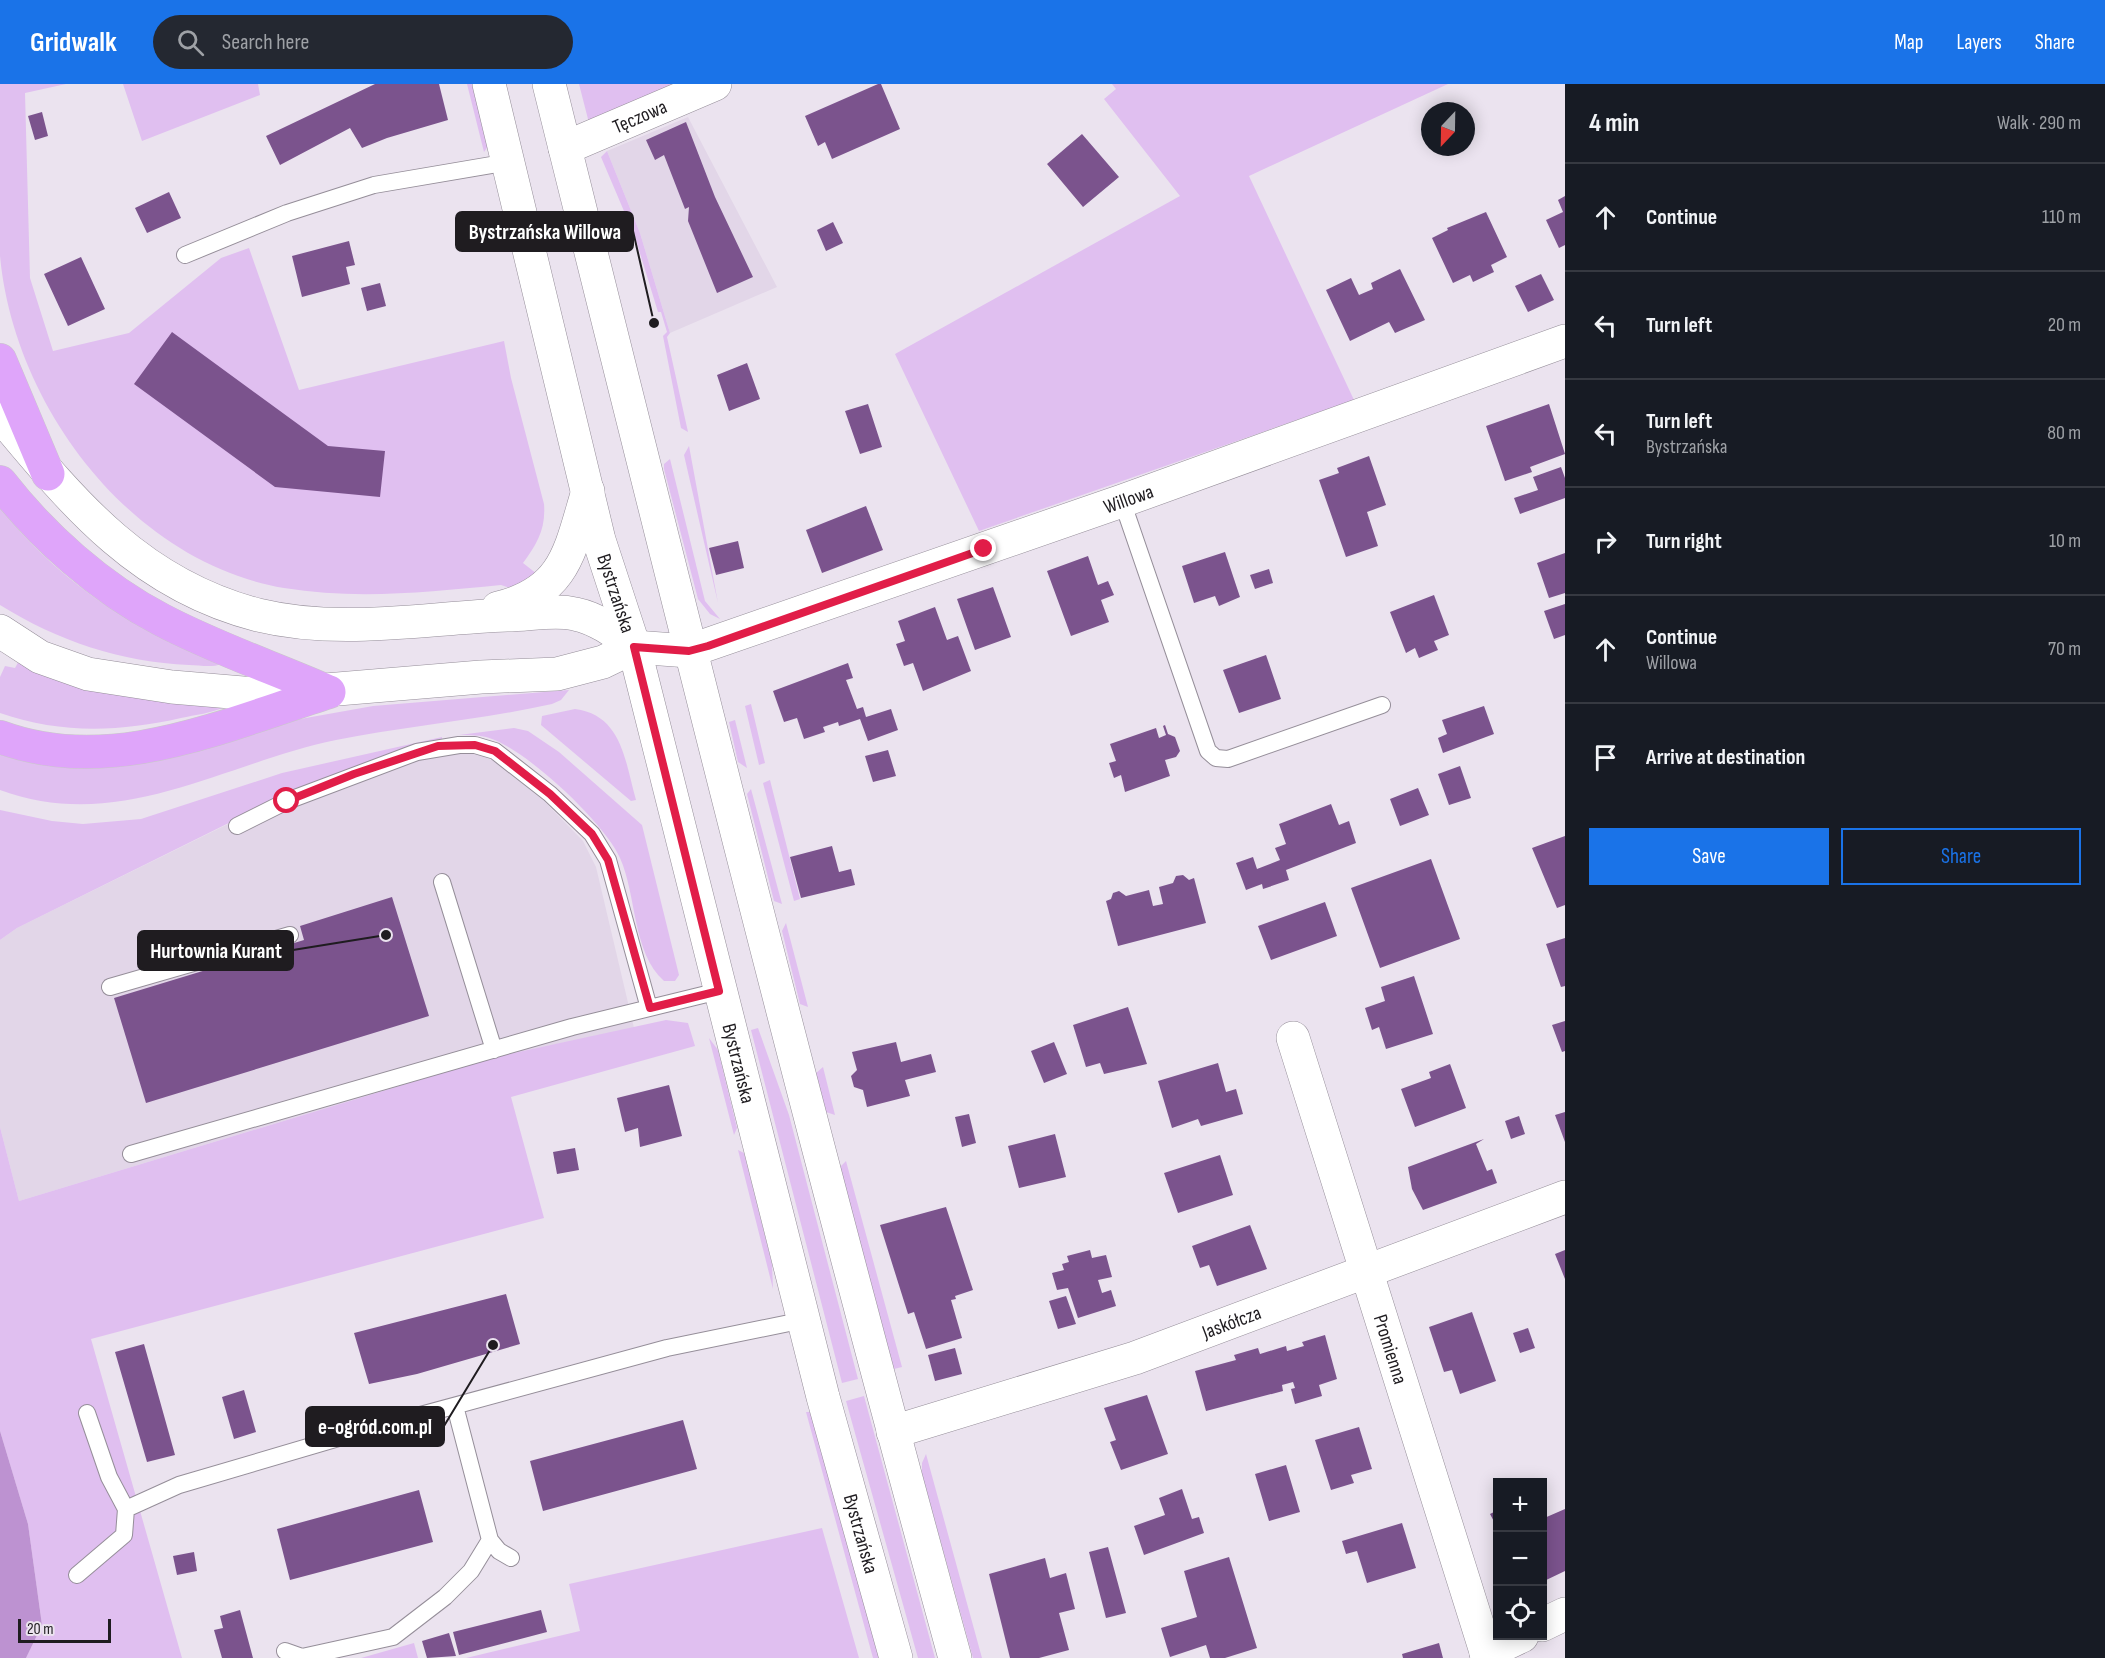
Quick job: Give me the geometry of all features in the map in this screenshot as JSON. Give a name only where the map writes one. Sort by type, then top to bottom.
[{"type":"highway","points":[[0,360],[48,474]]},
{"type":"highway","points":[[0,482],[57,543],[105,584],[161,620],[329,692]]},
{"type":"highway","points":[[0,737],[23,746],[71,753],[119,751],[172,741],[329,692]]},
{"type":"main road","name":"Bystrzańska","points":[[489,84],[589,490],[599,540],[634,647],[719,991],[804,1320],[896,1658]]},
{"type":"main road","points":[[549,84],[689,651],[893,1432],[955,1658]]},
{"type":"main road","name":"Tęczowa","points":[[565,148],[715,84]]},
{"type":"main road","name":"Willowa","points":[[689,651],[1122,501],[1565,341]]},
{"type":"main road","points":[[0,415],[48,474],[116,543],[169,579],[213,600],[258,615],[300,622],[344,625],[402,624],[457,617],[573,613],[612,629],[634,647]]},
{"type":"main road","points":[[457,617],[522,602],[541,591],[559,572],[563,564],[589,490]]},
{"type":"main road","points":[[0,632],[48,660],[88,674],[113,679],[266,695],[329,692],[482,677],[558,674],[603,662],[634,647],[689,651]]},
{"type":"main road","name":"Promienna","points":[[1293,1038],[1487,1655]]},
{"type":"main road","name":"Jaskółcza","points":[[893,1432],[1135,1358],[1565,1197]]},
{"type":"main road","points":[[1547,1623],[1565,1614]]},
{"type":"main road","points":[[1487,1655],[1513,1640]]},
{"type":"lane","points":[[185,255],[287,213],[374,185],[509,162]]},
{"type":"lane","points":[[1122,501],[1209,751],[1216,758],[1228,759],[1382,705]]},
{"type":"lane","points":[[237,826],[287,801],[417,752],[459,745],[475,745],[495,751],[550,794],[592,834],[608,860],[650,1008]]},
{"type":"lane","points":[[442,882],[494,1050]]},
{"type":"lane","points":[[111,987],[290,935]]},
{"type":"lane","points":[[131,1154],[494,1050],[719,991]]},
{"type":"lane","points":[[126,1509],[179,1485],[455,1406],[667,1348],[804,1320]]},
{"type":"lane","points":[[455,1406],[490,1540],[499,1551],[511,1558]]},
{"type":"lane","points":[[77,1575],[124,1535],[126,1509],[109,1478],[87,1413]]},
{"type":"lane","points":[[285,1651],[302,1657],[393,1637],[445,1597],[471,1570],[490,1540]]},
{"type":"shaded area","points":[[0,84],[66,84],[25,93],[30,278],[53,351],[129,333],[221,258],[249,248],[299,390],[504,341],[511,378],[544,504],[544,521],[540,536],[523,563],[537,574],[516,590],[501,585],[420,592],[338,594],[284,588],[228,572],[177,546],[131,511],[90,468],[56,420],[29,368],[10,312],[0,256]]},
{"type":"shaded area","points":[[123,84],[258,84],[260,95],[142,141]]},
{"type":"shaded area","points":[[467,84],[473,84],[489,145],[484,152]]},
{"type":"shaded area","points":[[579,84],[696,84],[589,123]]},
{"type":"shaded area","points":[[1112,84],[1448,84],[1249,176],[1354,400],[979,531],[895,354],[1180,196],[1104,99],[1116,89]]},
{"type":"shaded area","points":[[688,117],[777,287],[670,333],[640,233],[607,151]]},
{"type":"shaded area","points":[[607,151],[640,233],[670,333],[667,337],[688,432],[681,428],[663,336],[667,332],[661,312],[658,312],[635,237],[601,157]]},
{"type":"shaded area","points":[[689,446],[718,603],[684,455]]},
{"type":"shaded area","points":[[670,459],[705,601],[720,619],[710,614],[698,599],[664,469],[664,464]]},
{"type":"shaded area","points":[[0,508],[42,554],[74,582],[107,606],[136,624],[221,664],[210,666],[164,663],[115,654],[67,639],[0,605]]},
{"type":"shaded area","points":[[20,659],[225,707],[158,723],[112,728],[67,728],[22,720],[0,713],[0,677],[5,666],[15,668]]},
{"type":"shaded area","points":[[569,690],[561,700],[552,704],[336,740],[293,751],[170,790],[129,800],[87,804],[44,801],[0,790],[0,751],[289,721],[373,706]]},
{"type":"shaded area","points":[[751,704],[765,763],[759,765],[745,706]]},
{"type":"shaded area","points":[[575,709],[591,713],[603,720],[612,730],[624,756],[636,800],[631,801],[541,725],[542,716]]},
{"type":"shaded area","points":[[735,720],[747,768],[738,762],[729,722]]},
{"type":"shaded area","points":[[514,728],[528,731],[559,752],[642,825],[679,975],[675,981],[664,981],[646,955],[620,858],[598,826],[541,770],[502,743],[476,735],[459,735]]},
{"type":"shaded area","points":[[442,737],[442,740],[283,796],[17,928],[0,940],[0,810],[52,821],[83,824],[141,819],[282,773]]},
{"type":"shaded area","points":[[473,752],[494,761],[544,801],[583,841],[596,867],[634,1028],[495,1057],[19,1201],[0,1127],[0,940],[17,928],[228,824],[232,833],[357,778],[440,754]]},
{"type":"shaded area","points":[[770,780],[800,899],[794,901],[763,783]]},
{"type":"shaded area","points":[[751,789],[782,904],[774,901],[747,794]]},
{"type":"shaded area","points":[[786,923],[808,1007],[800,1004],[782,931]]},
{"type":"shaded area","points":[[666,1020],[688,1023],[695,1046],[511,1097],[544,1218],[91,1339],[182,1658],[26,1658],[42,1625],[28,1524],[0,1431],[0,1127],[19,1201],[495,1057]]},
{"type":"shaded area","points":[[758,1028],[789,1115],[858,1379],[842,1383],[751,1030]]},
{"type":"shaded area","points":[[709,1038],[718,1050],[737,1128],[734,1135]]},
{"type":"shaded area","points":[[823,1067],[835,1115],[826,1112],[816,1073]]},
{"type":"shaded area","points":[[738,1150],[744,1153],[772,1264],[773,1289]]},
{"type":"shaded area","points":[[846,1161],[902,1367],[894,1369],[840,1167]]},
{"type":"shaded area","points":[[864,1396],[935,1658],[918,1658],[846,1401]]},
{"type":"shaded area","points":[[806,1412],[811,1412],[879,1658],[873,1658]]},
{"type":"shaded area","points":[[0,1431],[28,1524],[42,1625],[26,1658],[0,1658]]},
{"type":"shaded area","points":[[926,1454],[982,1658],[973,1658],[922,1474],[922,1463]]},
{"type":"shaded area","points":[[822,1528],[859,1658],[466,1658],[580,1631],[569,1584]]},
{"type":"shaded area","points":[[414,1643],[418,1658],[361,1658]]},
{"type":"building","points":[[375,84],[439,84],[448,120],[362,148],[350,128],[280,165],[266,136]]},
{"type":"building","points":[[881,84],[900,129],[832,159],[825,142],[818,146],[805,116]]},
{"type":"building","points":[[42,112],[48,136],[35,140],[28,116]]},
{"type":"building","points":[[686,122],[715,197],[753,277],[717,293],[688,221],[689,207],[685,209],[664,155],[655,160],[646,140]]},
{"type":"building","points":[[1082,134],[1119,177],[1083,207],[1047,164]]},
{"type":"building","points":[[169,192],[181,218],[147,233],[135,208]]},
{"type":"building","points":[[1565,196],[1565,245],[1559,248],[1546,220],[1563,212],[1558,200]]},
{"type":"building","points":[[1486,212],[1507,257],[1491,265],[1494,272],[1473,282],[1470,275],[1453,283],[1432,238],[1448,230],[1447,228]]},
{"type":"building","points":[[833,222],[843,243],[826,251],[817,230]]},
{"type":"building","points":[[349,241],[355,265],[346,267],[350,284],[302,297],[292,256]]},
{"type":"building","points":[[81,257],[105,309],[68,326],[44,274]]},
{"type":"building","points":[[1400,269],[1425,320],[1395,333],[1389,322],[1350,341],[1326,290],[1351,278],[1359,295],[1373,289],[1371,283]]},
{"type":"building","points":[[1541,274],[1554,300],[1528,312],[1515,286]]},
{"type":"building","points":[[380,283],[386,306],[367,311],[361,288]]},
{"type":"building","points":[[172,332],[328,446],[385,451],[380,497],[275,487],[134,384]]},
{"type":"building","points":[[747,363],[760,399],[729,411],[717,375]]},
{"type":"building","points":[[868,404],[882,447],[860,454],[845,411]]},
{"type":"building","points":[[1549,404],[1565,454],[1530,467],[1532,472],[1505,481],[1486,426]]},
{"type":"building","points":[[1369,456],[1386,505],[1367,512],[1378,546],[1346,557],[1319,480],[1339,473],[1337,468]]},
{"type":"building","points":[[1561,467],[1565,478],[1565,498],[1520,514],[1514,498],[1538,490],[1533,477]]},
{"type":"building","points":[[866,506],[883,550],[822,573],[806,530]]},
{"type":"building","points":[[738,541],[744,568],[716,575],[709,548]]},
{"type":"building","points":[[1225,552],[1240,597],[1219,606],[1215,596],[1194,603],[1182,566]]},
{"type":"building","points":[[1565,553],[1565,593],[1549,598],[1537,563]]},
{"type":"building","points":[[1088,556],[1098,585],[1108,581],[1114,595],[1101,600],[1109,622],[1071,636],[1047,571]]},
{"type":"building","points":[[1269,569],[1273,583],[1255,589],[1250,575]]},
{"type":"building","points":[[993,587],[1011,637],[975,650],[957,599]]},
{"type":"building","points":[[1434,595],[1449,635],[1434,641],[1438,650],[1419,658],[1415,648],[1406,653],[1390,612]]},
{"type":"building","points":[[1565,604],[1565,635],[1554,639],[1544,611]]},
{"type":"building","points":[[935,607],[947,640],[958,636],[971,671],[923,691],[913,663],[904,666],[896,644],[905,641],[898,621]]},
{"type":"building","points":[[1266,655],[1281,699],[1239,713],[1223,670]]},
{"type":"building","points":[[848,663],[853,678],[846,680],[857,709],[863,707],[866,717],[891,709],[898,730],[868,741],[860,719],[839,726],[838,722],[823,727],[825,732],[804,739],[797,718],[784,722],[773,691]]},
{"type":"building","points":[[1484,706],[1494,734],[1443,753],[1438,738],[1447,734],[1442,720]]},
{"type":"building","points":[[1165,725],[1168,734],[1175,737],[1180,751],[1176,757],[1165,760],[1170,776],[1125,792],[1121,775],[1114,778],[1109,763],[1116,761],[1110,744],[1156,728],[1159,738],[1166,735],[1163,726]]},
{"type":"building","points":[[888,750],[896,776],[873,782],[865,756]]},
{"type":"building","points":[[1460,766],[1471,798],[1449,805],[1438,774]]},
{"type":"building","points":[[1418,788],[1429,815],[1400,826],[1390,799]]},
{"type":"building","points":[[1331,804],[1339,825],[1349,821],[1356,843],[1286,870],[1289,880],[1263,889],[1262,884],[1246,890],[1236,863],[1253,857],[1257,869],[1280,860],[1275,848],[1286,844],[1279,824]]},
{"type":"building","points":[[1565,836],[1565,905],[1557,908],[1532,848]]},
{"type":"building","points":[[832,846],[839,872],[851,869],[855,885],[801,898],[790,857]]},
{"type":"building","points":[[1431,859],[1460,939],[1380,968],[1351,888]]},
{"type":"building","points":[[1183,875],[1189,880],[1194,878],[1206,923],[1118,946],[1106,901],[1111,899],[1113,893],[1119,891],[1126,896],[1149,890],[1153,906],[1163,904],[1159,887],[1173,883],[1176,876]]},
{"type":"building","points":[[392,897],[429,1016],[146,1103],[114,998],[304,940],[300,926]]},
{"type":"building","points":[[1325,902],[1337,936],[1271,960],[1258,926]]},
{"type":"building","points":[[1565,938],[1565,986],[1561,987],[1546,944]]},
{"type":"building","points":[[1414,976],[1433,1034],[1386,1049],[1379,1027],[1372,1030],[1365,1008],[1385,1001],[1381,987]]},
{"type":"building","points":[[1128,1007],[1147,1064],[1104,1074],[1100,1063],[1086,1067],[1073,1025]]},
{"type":"building","points":[[1565,1021],[1565,1051],[1562,1052],[1552,1025]]},
{"type":"building","points":[[896,1042],[901,1062],[931,1054],[936,1072],[905,1080],[910,1096],[867,1107],[863,1090],[854,1087],[851,1076],[857,1070],[852,1052]]},
{"type":"building","points":[[1054,1042],[1067,1074],[1044,1083],[1031,1051]]},
{"type":"building","points":[[1218,1063],[1226,1092],[1236,1089],[1243,1114],[1201,1126],[1198,1119],[1172,1128],[1158,1081]]},
{"type":"building","points":[[1450,1064],[1466,1108],[1415,1127],[1401,1089],[1431,1078],[1429,1072]]},
{"type":"building","points":[[669,1085],[682,1136],[640,1147],[638,1128],[625,1132],[617,1098]]},
{"type":"building","points":[[1565,1112],[1565,1142],[1555,1115]]},
{"type":"building","points":[[969,1114],[976,1143],[962,1147],[955,1117]]},
{"type":"building","points":[[1519,1116],[1525,1134],[1511,1139],[1505,1121]]},
{"type":"building","points":[[1055,1134],[1066,1177],[1019,1188],[1008,1146]]},
{"type":"building","points":[[1484,1139],[1476,1144],[1487,1171],[1492,1169],[1497,1183],[1423,1210],[1412,1189],[1408,1167]]},
{"type":"building","points":[[575,1148],[579,1170],[557,1174],[553,1152]]},
{"type":"building","points":[[1220,1155],[1233,1195],[1178,1213],[1164,1173]]},
{"type":"building","points":[[946,1207],[973,1290],[955,1296],[956,1299],[951,1300],[962,1338],[926,1349],[914,1312],[908,1314],[880,1225]]},
{"type":"building","points":[[1250,1225],[1267,1269],[1217,1286],[1209,1265],[1200,1268],[1192,1246]]},
{"type":"building","points":[[1090,1250],[1092,1258],[1106,1255],[1112,1277],[1098,1280],[1102,1293],[1111,1290],[1116,1306],[1078,1318],[1068,1288],[1057,1290],[1052,1273],[1064,1270],[1062,1264],[1069,1262],[1067,1256]]},
{"type":"building","points":[[1565,1250],[1565,1279],[1555,1254]]},
{"type":"building","points":[[506,1294],[520,1344],[417,1374],[369,1384],[354,1333]]},
{"type":"building","points":[[1066,1296],[1076,1324],[1058,1329],[1049,1301]]},
{"type":"building","points":[[1472,1312],[1496,1381],[1460,1394],[1452,1370],[1444,1372],[1429,1327]]},
{"type":"building","points":[[1528,1328],[1535,1348],[1520,1353],[1513,1333]]},
{"type":"building","points":[[1325,1335],[1337,1379],[1319,1385],[1322,1396],[1295,1404],[1291,1389],[1295,1388],[1293,1382],[1282,1385],[1283,1391],[1206,1411],[1195,1371],[1236,1360],[1234,1355],[1258,1348],[1260,1354],[1286,1346],[1287,1351],[1304,1346],[1302,1342]]},
{"type":"building","points":[[144,1344],[175,1455],[147,1462],[115,1352]]},
{"type":"building","points":[[955,1348],[962,1374],[935,1381],[928,1355]]},
{"type":"building","points":[[244,1390],[256,1432],[234,1439],[222,1397]]},
{"type":"building","points":[[1147,1395],[1168,1454],[1121,1470],[1110,1442],[1116,1440],[1104,1408]]},
{"type":"building","points":[[683,1420],[697,1469],[543,1511],[530,1461]]},
{"type":"building","points":[[1359,1427],[1372,1469],[1351,1475],[1354,1483],[1331,1490],[1315,1440]]},
{"type":"building","points":[[1286,1465],[1300,1512],[1269,1521],[1255,1474]]},
{"type":"building","points":[[1182,1489],[1192,1519],[1199,1517],[1204,1533],[1144,1555],[1134,1526],[1165,1515],[1159,1498]]},
{"type":"building","points":[[419,1490],[433,1542],[290,1580],[277,1529]]},
{"type":"building","points":[[1565,1509],[1565,1571],[1547,1580],[1547,1532],[1547,1517]]},
{"type":"building","points":[[1402,1523],[1416,1568],[1367,1583],[1357,1551],[1346,1554],[1342,1541]]},
{"type":"building","points":[[1108,1547],[1126,1613],[1106,1618],[1089,1552]]},
{"type":"building","points":[[194,1552],[197,1571],[177,1575],[173,1556]]},
{"type":"building","points":[[1229,1557],[1257,1648],[1225,1658],[1210,1658],[1206,1645],[1170,1657],[1161,1628],[1197,1617],[1184,1571]]},
{"type":"building","points":[[1045,1558],[1050,1578],[1066,1573],[1075,1609],[1059,1613],[1069,1650],[1039,1658],[1010,1658],[989,1574]]},
{"type":"building","points":[[240,1610],[253,1658],[222,1658],[214,1630],[223,1628],[220,1616]]},
{"type":"building","points":[[541,1610],[547,1632],[459,1655],[453,1632]]},
{"type":"building","points":[[449,1633],[456,1656],[427,1658],[422,1641]]},
{"type":"building","points":[[1439,1643],[1443,1658],[1403,1658],[1402,1654]]},
{"type":"place","name":"Bystrzańska Willowa","points":[[654,323]]},
{"type":"place","name":"Hurtownia Kurant","points":[[386,935]]},
{"type":"place","name":"e-ogród.com.pl","points":[[493,1345]]},
{"type":"route","points":[[287,801],[354,774],[438,746],[475,745],[495,751],[550,794],[592,834],[608,860],[650,1008],[719,991],[634,647],[689,651],[708,646],[984,549]]}]
